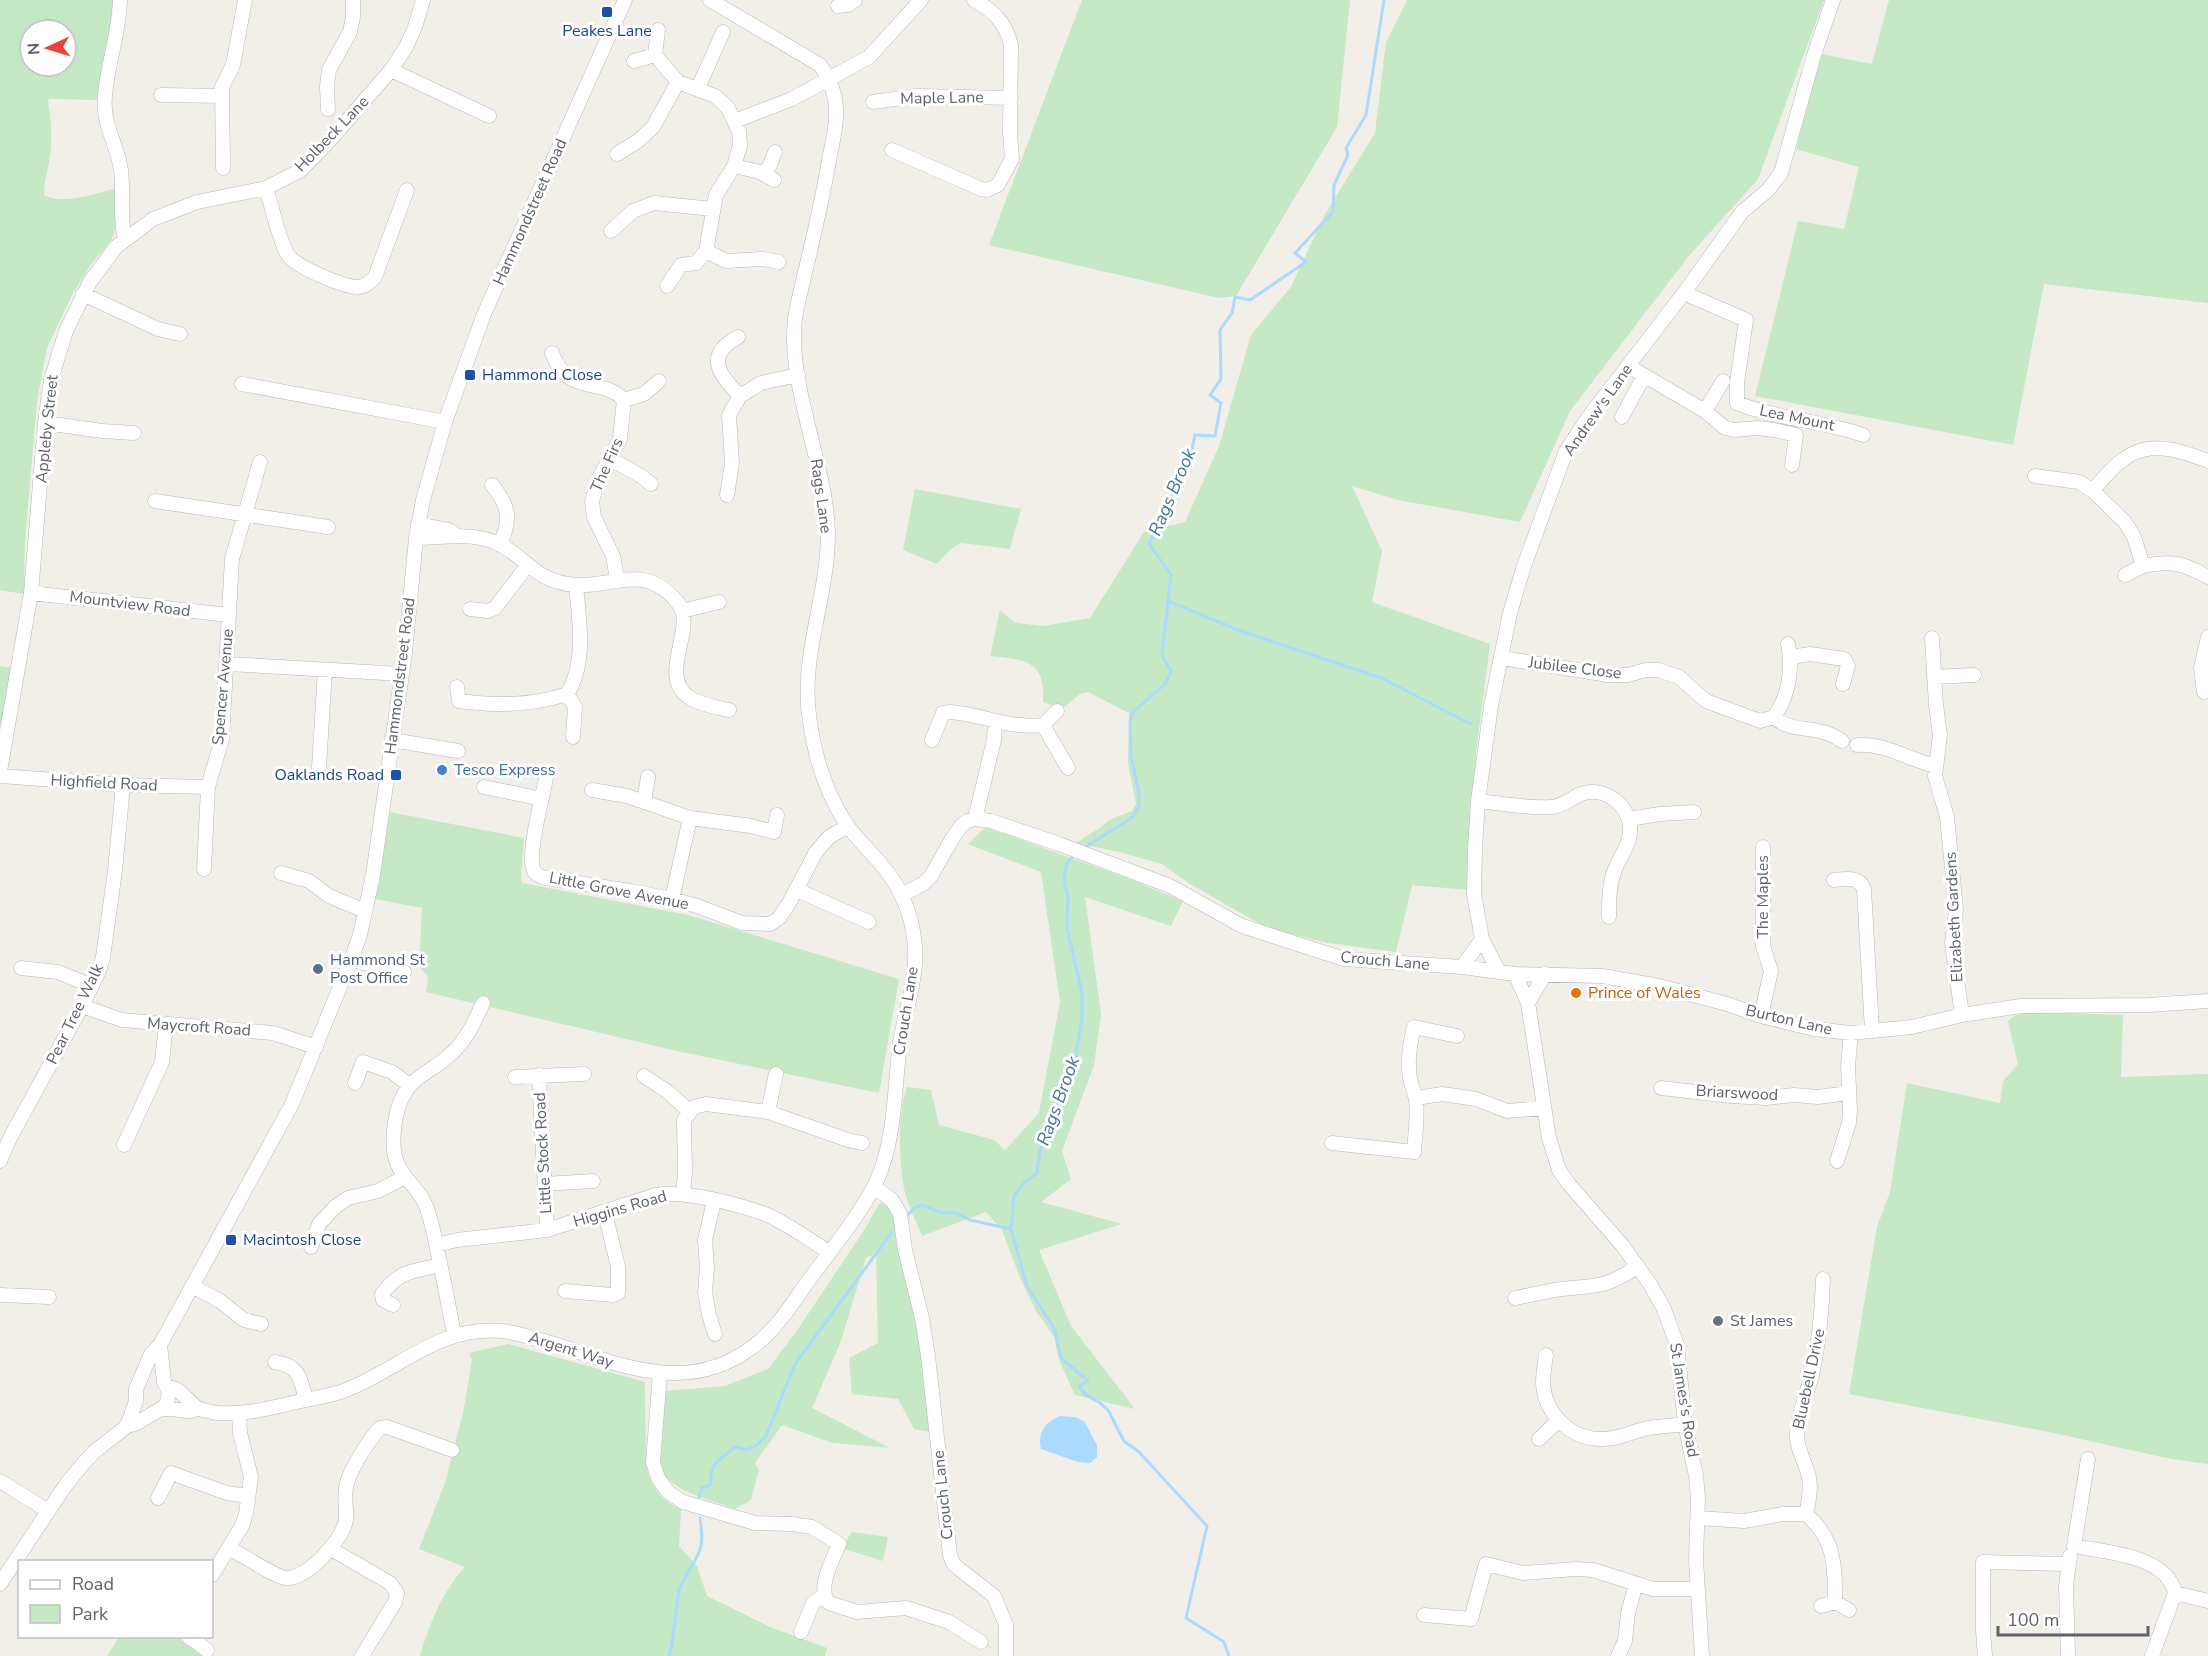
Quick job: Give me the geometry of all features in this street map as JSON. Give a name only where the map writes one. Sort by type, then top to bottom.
[{"type":"street","points":[[120,0],[117,34],[106,84],[104,107],[107,130],[121,168],[122,219],[125,239]]},
{"type":"street","points":[[223,168],[222,87],[233,65],[245,0]]},
{"type":"street","points":[[328,109],[329,70],[350,32],[353,0]]},
{"type":"street","name":"Hammondstreet Road","points":[[127,1426],[136,1401],[136,1389],[151,1354],[160,1345],[292,1104],[351,960],[373,875],[402,674],[417,531],[446,422],[484,314],[625,0]]},
{"type":"street","points":[[710,0],[727,4],[819,65],[828,77]]},
{"type":"street","points":[[838,6],[848,5],[855,0]]},
{"type":"street","points":[[735,121],[792,99],[828,77],[869,57],[921,0]]},
{"type":"street","points":[[892,150],[981,189],[994,188],[1001,182],[1012,159],[1011,45],[1008,31],[1001,20],[974,0]]},
{"type":"street","name":"Andrew's Lane","points":[[1499,972],[1482,939],[1474,894],[1478,801],[1491,706],[1510,613],[1524,566],[1566,451],[1742,212],[1768,190],[1780,173],[1814,55],[1833,0]]},
{"type":"street","name":"Holbeck Lane","points":[[125,239],[153,219],[180,207],[266,188],[301,170],[391,70],[406,47],[424,1]]},
{"type":"street","points":[[658,30],[655,55],[678,82],[715,96],[728,108],[739,131],[740,146],[734,166],[716,195],[706,251],[696,263],[681,265],[667,286]]},
{"type":"street","points":[[698,88],[723,32]]},
{"type":"street","points":[[634,61],[655,55]]},
{"type":"street","points":[[391,70],[489,116]]},
{"type":"street","name":"Rags Lane","points":[[828,77],[835,95],[837,115],[819,215],[795,316],[794,346],[798,375],[824,497],[828,531],[826,559],[809,656],[807,697],[813,739],[821,770],[837,808],[848,826],[879,862],[902,895]]},
{"type":"street","points":[[616,153],[638,141],[653,127],[678,82]]},
{"type":"street","points":[[312,94],[327,94]]},
{"type":"street","points":[[161,95],[222,96]]},
{"type":"street","name":"Maple Lane","points":[[873,102],[917,96],[1011,98]]},
{"type":"street","points":[[734,166],[768,177],[775,152]]},
{"type":"street","points":[[266,188],[289,258],[310,270],[357,287],[365,285],[375,277],[407,190]]},
{"type":"street","points":[[611,231],[633,211],[654,202],[712,209]]},
{"type":"street","name":"Appleby Street","points":[[0,771],[31,592],[45,423],[54,365],[83,294],[108,255],[125,239]]},
{"type":"street","points":[[706,251],[726,261],[779,262]]},
{"type":"street","name":"Lea Mount","points":[[1684,293],[1746,320],[1737,383],[1737,403],[1754,410],[1835,425],[1863,435]]},
{"type":"street","points":[[83,294],[158,329],[180,334]]},
{"type":"street","points":[[738,337],[723,346],[719,352],[717,365],[725,381],[740,396]]},
{"type":"street","points":[[552,353],[560,370],[572,380],[582,385],[608,389],[624,400],[644,394],[659,381]]},
{"type":"street","points":[[1628,366],[1705,411],[1725,428],[1734,430],[1758,428],[1797,435],[1792,465]]},
{"type":"street","points":[[727,495],[732,463],[729,415],[740,396],[762,383],[798,375]]},
{"type":"street","points":[[1622,417],[1644,376]]},
{"type":"street","points":[[1705,411],[1723,381]]},
{"type":"street","points":[[242,384],[446,422]]},
{"type":"street","name":"The Firs","points":[[617,579],[613,556],[594,517],[592,506],[595,488],[620,439],[624,400]]},
{"type":"street","points":[[45,423],[134,433]]},
{"type":"street","points":[[2093,490],[2115,464],[2138,450],[2166,448],[2208,460]]},
{"type":"street","points":[[610,459],[651,484]]},
{"type":"street","name":"Spencer Avenue","points":[[204,869],[208,787],[222,739],[228,664],[232,560],[260,462]]},
{"type":"street","points":[[2035,476],[2079,482],[2093,490],[2125,522],[2134,537],[2143,566]]},
{"type":"street","points":[[492,485],[508,514],[508,527],[500,545]]},
{"type":"street","points":[[155,501],[328,527]]},
{"type":"street","points":[[417,531],[447,538],[456,535],[481,539],[500,545],[526,566],[552,580],[576,585],[617,579],[639,579],[652,584],[672,597],[682,611],[676,666],[679,683],[684,693],[692,699],[729,710]]},
{"type":"street","points":[[2125,575],[2143,566],[2171,562],[2208,577]]},
{"type":"street","points":[[470,609],[488,611],[495,608],[526,566]]},
{"type":"street","points":[[567,694],[574,679],[579,650],[580,626],[576,585]]},
{"type":"street","name":"Mountview Road","points":[[31,592],[229,615]]},
{"type":"street","points":[[682,611],[719,602]]},
{"type":"street","points":[[2205,691],[2202,656],[2208,637]]},
{"type":"street","name":"Elizabeth Gardens","points":[[1932,638],[1940,735],[1936,783],[1947,817],[1956,918],[1952,943],[1962,1015]]},
{"type":"street","points":[[1774,717],[1781,707],[1790,673],[1789,651],[1844,659],[1848,666],[1843,684]]},
{"type":"street","name":"Jubilee Close","points":[[1502,658],[1608,675],[1628,675],[1646,670],[1658,670],[1678,677],[1706,701],[1760,721],[1774,717],[1780,723],[1796,729],[1829,733],[1842,741]]},
{"type":"street","points":[[228,664],[402,674]]},
{"type":"street","points":[[319,767],[325,670]]},
{"type":"street","points":[[1934,677],[1974,675]]},
{"type":"street","points":[[457,687],[459,701],[494,705],[520,704],[567,694]]},
{"type":"street","points":[[567,694],[575,707],[573,737]]},
{"type":"street","points":[[932,741],[943,713],[957,713],[1022,726],[1043,725],[1057,711]]},
{"type":"street","points":[[902,895],[924,883],[931,876],[961,826],[975,819],[994,740],[995,722]]},
{"type":"street","points":[[1043,725],[1068,768]]},
{"type":"street","points":[[392,740],[458,751]]},
{"type":"street","points":[[1857,745],[1882,746],[1913,760],[1936,766]]},
{"type":"street","name":"Highfield Road","points":[[0,776],[123,785],[208,787]]},
{"type":"street","points":[[644,802],[648,777]]},
{"type":"street","points":[[484,787],[542,799],[546,778]]},
{"type":"street","name":"Pear Tree Walk","points":[[0,1161],[10,1138],[82,1006],[103,957],[115,871],[123,785]]},
{"type":"street","points":[[592,790],[627,796],[690,818],[751,826],[774,832],[777,815]]},
{"type":"street","points":[[1478,801],[1549,807],[1562,805],[1581,794],[1601,793],[1619,802],[1629,819],[1631,830],[1628,846],[1613,876],[1610,890],[1610,917]]},
{"type":"street","name":"Little Grove Avenue","points":[[542,799],[532,850],[532,867],[537,874],[546,878],[672,899],[742,923],[773,930],[816,852],[829,837],[848,826]]},
{"type":"street","points":[[1629,819],[1694,812]]},
{"type":"street","points":[[672,899],[690,818]]},
{"type":"street","name":"Crouch Lane","points":[[975,819],[991,821],[1059,844],[1170,886],[1242,926],[1312,950],[1344,959],[1462,967],[1515,974]]},
{"type":"street","name":"The Maples","points":[[1761,1017],[1771,971],[1762,946],[1763,847]]},
{"type":"street","points":[[281,873],[309,881],[338,901],[365,911]]},
{"type":"street","points":[[1834,880],[1854,879],[1861,883],[1864,889],[1872,1030]]},
{"type":"street","points":[[797,890],[869,922]]},
{"type":"street","name":"Crouch Lane","points":[[902,895],[913,929],[914,970],[901,1038],[891,1136],[884,1163],[874,1187],[892,1200],[900,1214],[905,1250],[922,1318],[950,1555],[958,1569],[994,1596],[1006,1625],[1006,1656]]},
{"type":"street","points":[[1462,967],[1482,939]]},
{"type":"street","points":[[351,960],[404,972]]},
{"type":"street","points":[[21,968],[58,972],[92,986]]},
{"type":"street","name":"Burton Lane","points":[[1515,974],[1602,976],[1659,986],[1727,1004],[1761,1017],[1814,1029],[1851,1032],[1912,1027],[1962,1015],[2021,1006],[2148,1005],[2208,1001]]},
{"type":"street","name":"St James's Road","points":[[1515,974],[1528,1004],[1544,1108],[1559,1170],[1638,1266],[1664,1309],[1677,1346],[1685,1424],[1696,1476],[1699,1518],[1697,1589],[1702,1656]]},
{"type":"street","points":[[1528,1004],[1545,974]]},
{"type":"street","points":[[454,1335],[449,1302],[424,1200],[397,1163],[394,1143],[399,1109],[410,1086],[452,1054],[460,1045],[468,1035],[483,1003]]},
{"type":"street","name":"Maycroft Road","points":[[82,1006],[122,1020],[273,1033],[316,1047]]},
{"type":"street","points":[[124,1145],[162,1062],[166,1024]]},
{"type":"street","points":[[1332,1143],[1414,1152],[1416,1098],[1409,1074],[1410,1046],[1414,1027],[1457,1036]]},
{"type":"street","points":[[1837,1161],[1849,1123],[1848,1065],[1851,1032]]},
{"type":"street","points":[[355,1083],[363,1062],[392,1072],[410,1086]]},
{"type":"street","name":"Little Stock Road","points":[[515,1077],[584,1074]]},
{"type":"street","points":[[768,1112],[776,1074]]},
{"type":"street","name":"Little Stock Road","points":[[539,1076],[547,1230]]},
{"type":"street","points":[[644,1076],[668,1092],[689,1111]]},
{"type":"street","name":"Briarswood","points":[[1661,1088],[1766,1098],[1794,1095],[1818,1097],[1849,1093]]},
{"type":"street","points":[[1416,1098],[1442,1095],[1463,1097],[1507,1111],[1544,1108]]},
{"type":"street","points":[[683,1194],[685,1173],[683,1124],[689,1111],[697,1105],[706,1104],[768,1112],[862,1143]]},
{"type":"street","points":[[311,1247],[319,1224],[334,1207],[348,1198],[378,1191],[405,1177]]},
{"type":"street","points":[[545,1184],[592,1181]]},
{"type":"street","name":"Argent Way","points":[[157,1410],[198,1409],[210,1413],[239,1413],[341,1392],[389,1370],[420,1349],[454,1335],[477,1331],[509,1332],[628,1367],[660,1373],[676,1374],[708,1369],[729,1362],[751,1349],[770,1331],[874,1187]]},
{"type":"street","name":"Higgins Road","points":[[436,1245],[457,1240],[547,1230],[656,1195],[683,1194],[765,1215],[829,1252]]},
{"type":"street","points":[[714,1201],[705,1240],[707,1267],[705,1292],[708,1315],[715,1334]]},
{"type":"street","points":[[565,1291],[612,1295],[618,1293],[618,1267],[605,1213]]},
{"type":"street","points":[[393,1305],[383,1300],[382,1294],[391,1281],[401,1274],[440,1265]]},
{"type":"street","points":[[1515,1298],[1563,1289],[1603,1285],[1620,1278],[1638,1266]]},
{"type":"street","name":"Bluebell Drive","points":[[1806,1514],[1809,1480],[1798,1446],[1797,1430],[1817,1352],[1824,1279]]},
{"type":"street","points":[[192,1286],[220,1301],[244,1320],[261,1324]]},
{"type":"street","points":[[0,1295],[49,1297]]},
{"type":"street","points":[[0,1584],[48,1511],[94,1452],[127,1426],[137,1423],[164,1407],[169,1397],[160,1345]]},
{"type":"street","points":[[1546,1355],[1544,1395],[1558,1421],[1577,1434],[1599,1439],[1622,1437],[1644,1430],[1685,1424]]},
{"type":"street","points":[[275,1362],[289,1366],[299,1374],[306,1400]]},
{"type":"street","points":[[660,1373],[653,1462],[658,1478],[668,1492],[693,1505],[755,1523],[812,1527],[839,1544],[824,1587],[824,1595],[829,1603],[857,1612],[899,1608],[918,1612],[949,1622],[981,1642]]},
{"type":"street","points":[[139,1384],[148,1378],[154,1378],[178,1390],[198,1409]]},
{"type":"street","points":[[136,1401],[144,1409],[157,1410]]},
{"type":"street","points":[[213,1573],[244,1520],[248,1496],[250,1470],[240,1433],[239,1413]]},
{"type":"street","points":[[1539,1439],[1558,1421]]},
{"type":"street","points":[[229,1548],[286,1578],[295,1577],[331,1550],[346,1520],[344,1492],[348,1478],[380,1428],[387,1427],[452,1449]]},
{"type":"street","points":[[2068,1656],[2066,1587],[2068,1564],[2074,1546],[2088,1459]]},
{"type":"street","points":[[158,1498],[171,1473],[227,1493],[248,1496]]},
{"type":"street","points":[[0,1481],[48,1511]]},
{"type":"street","points":[[1699,1518],[1744,1521],[1783,1514],[1806,1514],[1819,1526],[1829,1545],[1835,1578],[1835,1602]]},
{"type":"street","points":[[2074,1546],[2145,1560],[2157,1568],[2174,1586],[2175,1593],[2152,1656]]},
{"type":"street","points":[[331,1550],[390,1583],[397,1593],[395,1602],[362,1656]]},
{"type":"street","points":[[1985,1656],[1983,1562],[2068,1564]]},
{"type":"street","points":[[1472,1634],[1471,1619],[1486,1564],[1523,1573],[1593,1570],[1662,1590],[1697,1589]]},
{"type":"street","points":[[1618,1656],[1625,1641],[1628,1613],[1636,1584]]},
{"type":"street","points":[[2175,1593],[2208,1601]]},
{"type":"street","points":[[801,1632],[813,1603],[824,1595]]},
{"type":"street","points":[[1821,1606],[1835,1602],[1848,1610]]},
{"type":"street","points":[[1424,1615],[1471,1619]]},
{"type":"street","points":[[191,1638],[207,1650]]},
{"type":"green space","points":[[0,0],[114,0],[97,100],[48,99],[51,146],[44,195],[70,199],[117,188],[115,230],[111,241],[92,263],[72,295],[47,348],[37,401],[25,541],[24,594],[0,590]]},
{"type":"green space","points":[[1082,0],[1350,0],[1337,127],[1236,296],[1219,298],[989,245]]},
{"type":"green space","points":[[1407,0],[1824,0],[1758,179],[1688,257],[1570,411],[1520,522],[1398,500],[1352,486],[1382,551],[1372,602],[1490,644],[1476,752],[1469,890],[1412,885],[1396,952],[1328,943],[1267,928],[1190,884],[1162,864],[1076,843],[1109,820],[1132,811],[1136,804],[1128,763],[1129,713],[1088,692],[1080,694],[1062,709],[1043,702],[1043,688],[1037,670],[1023,661],[990,656],[1000,610],[1015,623],[1043,626],[1090,618],[1144,532],[1185,522],[1219,446],[1251,335],[1291,287],[1325,214],[1375,133],[1386,42]]},
{"type":"green space","points":[[1889,0],[2208,0],[2208,303],[2044,284],[2013,445],[1755,396],[1798,221],[1844,229],[1859,167],[1796,149],[1821,54],[1872,64]]},
{"type":"green space","points":[[915,489],[1021,509],[1010,549],[961,543],[951,549],[937,564],[903,550]]},
{"type":"green space","points":[[0,666],[13,668],[0,742]]},
{"type":"green space","points":[[390,812],[524,838],[522,883],[688,915],[899,979],[879,1093],[677,1051],[426,992],[428,977],[419,966],[422,908],[375,899]]},
{"type":"green space","points":[[986,827],[1183,901],[1171,926],[1085,897],[1101,1014],[1094,1065],[1062,1151],[1071,1179],[1041,1202],[1122,1224],[1039,1250],[1071,1326],[1135,1409],[1075,1395],[1059,1360],[1054,1337],[1036,1311],[1021,1280],[1002,1230],[986,1212],[922,1236],[905,1193],[900,1140],[902,1111],[907,1087],[931,1090],[939,1125],[994,1140],[1005,1150],[1039,1113],[1060,1002],[1041,872],[968,844]]},
{"type":"green space","points":[[2039,1012],[2123,1015],[2121,1077],[2208,1074],[2208,1464],[2171,1459],[2049,1432],[1849,1394],[1877,1227],[1890,1192],[1907,1083],[2000,1103],[2003,1081],[2018,1064],[2008,1021],[2016,1015]]},
{"type":"green space","points":[[882,1203],[891,1209],[895,1217],[914,1307],[932,1432],[914,1429],[898,1399],[852,1394],[849,1358],[878,1343],[876,1254],[866,1258],[841,1341],[812,1408],[890,1448],[833,1443],[782,1425],[755,1463],[759,1470],[751,1500],[735,1509],[689,1493],[673,1483],[667,1478],[660,1461],[665,1391],[725,1386],[768,1369],[796,1332],[865,1229],[879,1204]]},
{"type":"green space","points":[[508,1344],[645,1382],[646,1466],[662,1498],[681,1509],[679,1546],[697,1566],[707,1596],[770,1627],[827,1648],[825,1656],[420,1656],[438,1608],[450,1586],[465,1567],[419,1549],[445,1483],[463,1413],[472,1360],[469,1353]]},
{"type":"green space","points":[[852,1532],[888,1537],[883,1561],[841,1548]]},
{"type":"green space","points":[[119,1638],[178,1638],[207,1656],[107,1656]]},
{"type":"water","points":[[1060,1416],[1075,1417],[1084,1421],[1097,1445],[1097,1457],[1090,1463],[1078,1462],[1041,1449],[1040,1438],[1044,1428]]},
{"type":"waterway","name":"Rags Brook","points":[[1082,849],[1133,817],[1139,806],[1139,793],[1131,756],[1132,713],[1166,683],[1171,671],[1162,655],[1171,575],[1149,544],[1191,454],[1195,435],[1215,436],[1221,403],[1210,395],[1221,379],[1220,330],[1232,313],[1235,297],[1250,300],[1306,262],[1295,253],[1333,212],[1334,185],[1348,155],[1346,148],[1366,115],[1384,0]]},
{"type":"waterway","points":[[1168,601],[1243,632],[1381,678],[1471,724]]},
{"type":"waterway","points":[[1074,855],[1067,863],[1064,878],[1068,898],[1067,928],[1082,993],[1082,1019],[1075,1059],[1059,1100],[1056,1116],[1048,1126],[1040,1150],[1037,1173],[1024,1183],[1014,1196],[1011,1229],[1027,1286],[1055,1330],[1061,1358],[1088,1381],[1079,1386],[1086,1395],[1108,1410],[1124,1441],[1139,1452],[1207,1526],[1186,1618],[1224,1642],[1229,1656]]},
{"type":"waterway","points":[[906,1217],[915,1207],[923,1205],[942,1213],[956,1213],[970,1220],[1011,1229]]},
{"type":"waterway","points":[[699,1497],[702,1488],[710,1485],[712,1470],[720,1459],[735,1447],[747,1450],[757,1445],[766,1436],[795,1364],[892,1232]]},
{"type":"waterway","points":[[669,1656],[679,1592],[701,1546],[700,1518]]},
{"type":"place","name":"Peakes Lane","points":[[607,12]]},
{"type":"place","name":"Hammond Close","points":[[470,375]]},
{"type":"place","name":"Tesco Express","points":[[442,770]]},
{"type":"place","name":"Oaklands Road","points":[[396,775]]},
{"type":"place","name":"Hammond St Post Office","points":[[318,969]]},
{"type":"place","name":"Prince of Wales","points":[[1576,993]]},
{"type":"place","name":"Macintosh Close","points":[[231,1240]]},
{"type":"place","name":"St James","points":[[1718,1321]]}]
